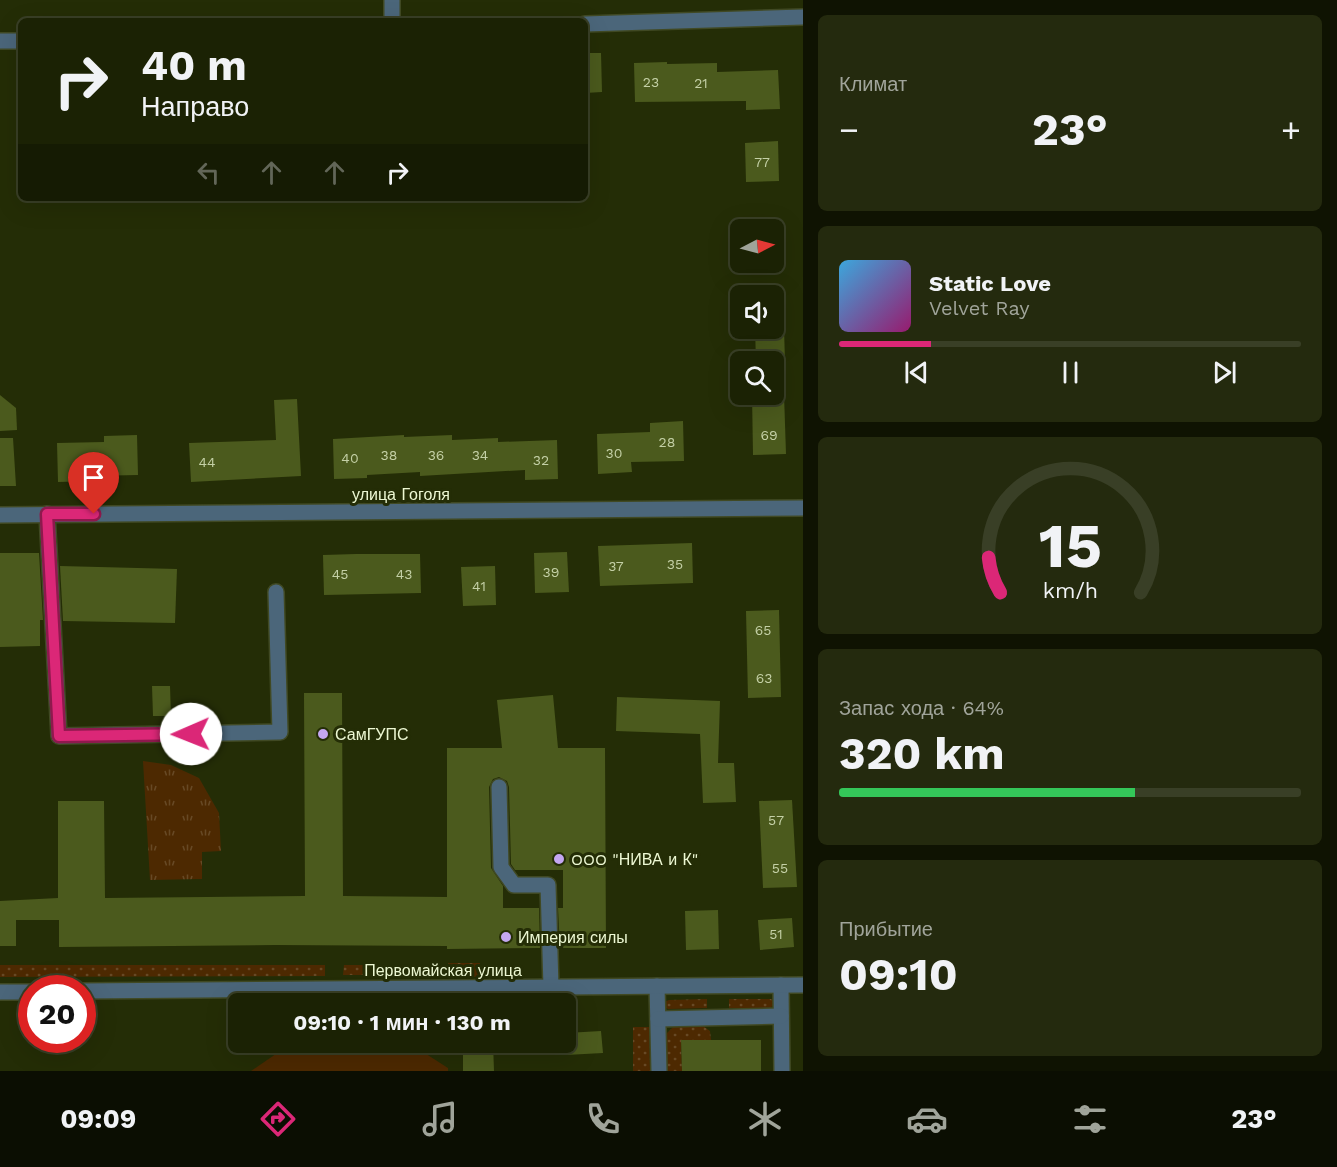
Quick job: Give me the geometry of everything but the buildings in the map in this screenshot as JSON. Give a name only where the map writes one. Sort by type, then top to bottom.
[{"type":"street","points":[[392,0],[392,18]]},
{"type":"street","points":[[588,24],[803,17]]},
{"type":"street","points":[[0,41],[18,41]]},
{"type":"street","name":"улица Гоголя","points":[[0,515],[803,508]]},
{"type":"street","points":[[47,514],[59,736],[280,732],[276,592]]},
{"type":"street","points":[[499,787],[501,867],[514,885],[549,885],[551,987]]},
{"type":"street","name":"Первомайская улица","points":[[96,991],[803,985]]},
{"type":"street","points":[[657,986],[659,1071]]},
{"type":"street","points":[[781,986],[782,1071]]},
{"type":"street","points":[[0,992],[18,992]]},
{"type":"street","points":[[658,1019],[782,1016]]},
{"type":"green space","points":[[143,761],[171,765],[199,778],[219,813],[221,851],[202,852],[202,879],[150,880]]},
{"type":"green space","points":[[448,963],[480,963],[480,977],[456,977]]},
{"type":"green space","points":[[0,965],[325,965],[325,976],[18,975],[18,977],[0,977]]},
{"type":"green space","points":[[344,965],[436,965],[425,975],[343,975]]},
{"type":"green space","points":[[707,999],[707,1008],[668,1009],[664,1007],[664,1002],[669,1000]]},
{"type":"green space","points":[[729,999],[771,999],[774,1005],[770,1008],[729,1008]]},
{"type":"green space","points":[[703,1026],[710,1031],[711,1040],[681,1040],[682,1071],[663,1071],[666,1034],[673,1027]]},
{"type":"green space","points":[[633,1027],[649,1027],[650,1071],[633,1071]]},
{"type":"green space","points":[[277,1053],[425,1053],[448,1068],[448,1071],[251,1071]]},
{"type":"place","name":"СамГУПС","points":[[323,734]]},
{"type":"place","name":"OOO \"НИВА и К\"","points":[[559,859]]},
{"type":"place","name":"Империя силы","points":[[506,937]]},
{"type":"route","points":[[94,514],[47,514],[59,736],[191,734]]}]
